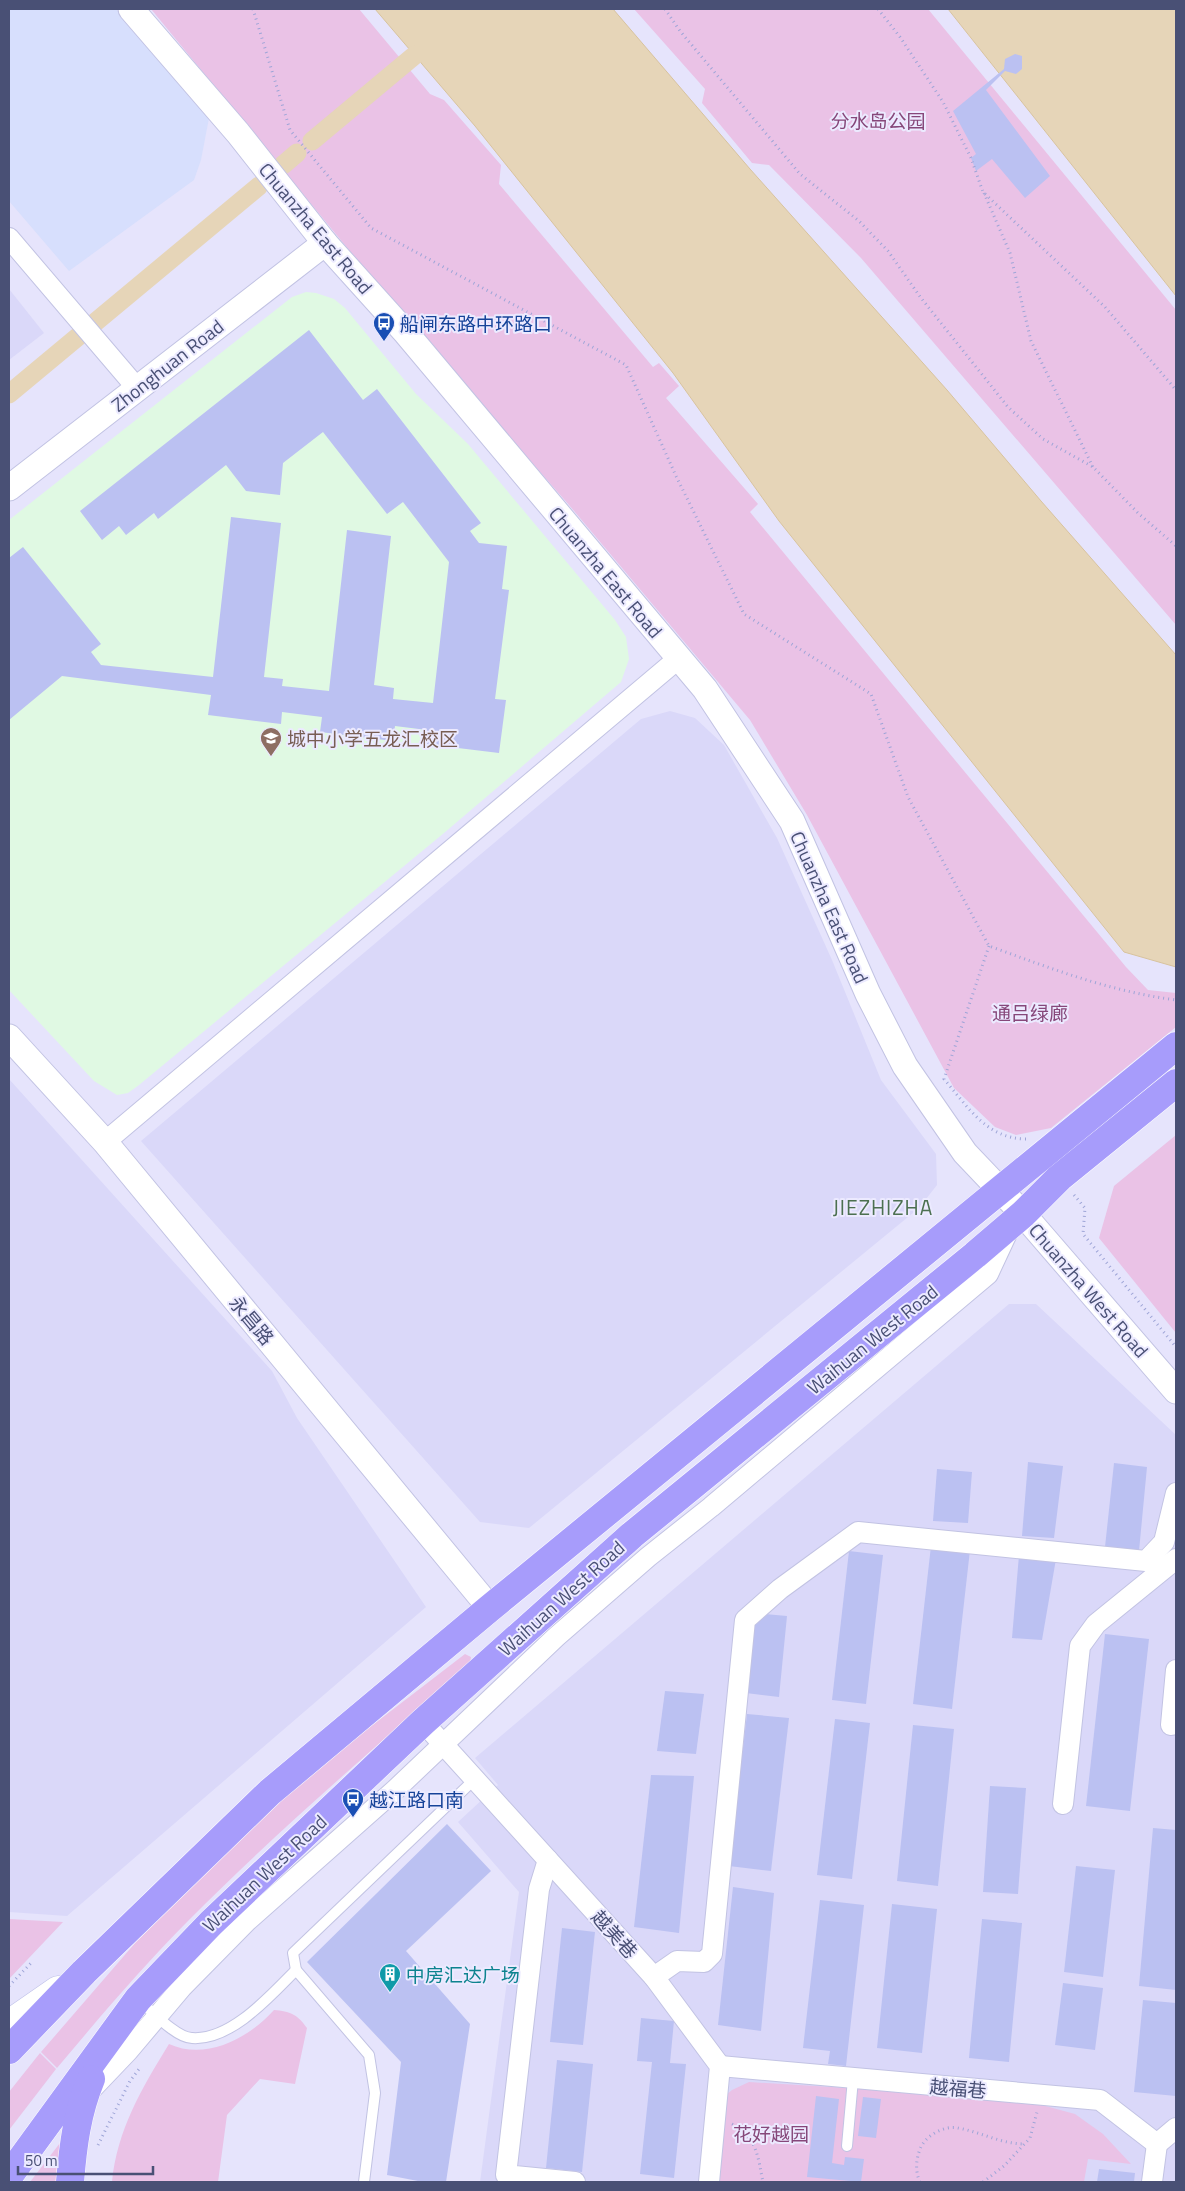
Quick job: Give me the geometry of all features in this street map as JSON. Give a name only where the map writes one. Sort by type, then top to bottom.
[{"type":"main road","name":"Waihuan West Road","points":[[9,2050],[84,1972],[270,1792],[490,1608],[999,1190],[1042,1158],[1176,1046]]},
{"type":"main road","name":"Waihuan West Road","points":[[9,2176],[138,2000],[211,1923],[423,1722],[632,1535],[1018,1218],[1060,1178],[1176,1083]]},
{"type":"main road","points":[[9,2024],[84,1972]]},
{"type":"main road","points":[[70,2182],[73,2139],[83,2097],[104,2048]]},
{"type":"street","name":"Chuanzha East Road","points":[[131,9],[238,134],[325,243],[406,333],[705,688],[792,821],[868,994],[905,1066],[965,1153],[999,1190]]},
{"type":"street","points":[[9,238],[74,316],[138,388]]},
{"type":"street","name":"Zhonghuan Road","points":[[9,488],[325,243]]},
{"type":"street","points":[[105,1142],[679,658]]},
{"type":"street","name":"永昌路","points":[[9,1037],[105,1142],[490,1608]]},
{"type":"street","name":"Chuanzha West Road","points":[[999,1190],[1018,1218],[1176,1391]]},
{"type":"street","points":[[47,2125],[83,2097],[128,2051],[182,1987],[247,1921],[444,1744],[556,1637],[648,1557],[711,1507],[988,1274],[1018,1218]]},
{"type":"street","points":[[654,1978],[676,1960],[704,1962],[712,1954],[745,1620],[780,1589],[858,1532],[1146,1561],[1164,1542],[1176,1493]]},
{"type":"street","points":[[1063,1804],[1080,1646],[1096,1624],[1176,1559]]},
{"type":"street","points":[[1171,1725],[1176,1670]]},
{"type":"street","name":"越美巷","points":[[423,1722],[476,1778],[654,1978],[720,2066]]},
{"type":"street","points":[[548,1860],[539,1889],[506,2175],[549,2181],[575,2182]]},
{"type":"street","points":[[709,2182],[720,2066]]},
{"type":"street","name":"越福巷","points":[[720,2066],[1100,2100],[1157,2144]]},
{"type":"street","points":[[1152,2182],[1157,2144],[1176,2128]]},
{"type":"lane","points":[[364,2182],[375,2093],[369,2055],[296,1970],[293,1953],[476,1778]]},
{"type":"lane","points":[[138,2000],[176,2032],[191,2038],[217,2033],[236,2024],[259,2007],[296,1970]]},
{"type":"lane","points":[[847,2146],[853,2078]]},
{"type":"path","points":[[253,9],[290,130],[371,228],[626,366],[676,476],[744,614],[871,694],[908,797],[989,946],[1089,982],[1136,995],[1176,1000]]},
{"type":"path","points":[[665,9],[680,31],[800,174],[859,221],[888,251],[921,298],[1008,407],[1043,439],[1093,468],[1138,513],[1176,546]]},
{"type":"path","points":[[878,9],[900,36],[943,102],[971,158],[983,192],[1010,253],[1031,341],[1093,468]]},
{"type":"path","points":[[983,192],[1106,307],[1176,390]]},
{"type":"path","points":[[945,1074],[989,946]]},
{"type":"path","points":[[9,1986],[32,1961]]},
{"type":"path","points":[[96,2148],[130,2081],[142,2066]]},
{"type":"path","points":[[983,2182],[996,2174],[1026,2144],[1034,2129],[1037,2108]]},
{"type":"path","points":[[727,2122],[745,2131],[756,2147],[763,2182]]},
{"type":"path","points":[[920,2182],[916,2169],[918,2154],[923,2142],[937,2133],[956,2127],[1010,2144],[1026,2144]]},
{"type":"shaded area","points":[[9,9],[116,9],[209,118],[201,160],[194,180],[69,271],[9,201]]},
{"type":"shaded area","points":[[375,9],[613,9],[750,169],[947,390],[1176,655],[1176,967],[1124,952],[779,521],[673,373],[475,126]]},
{"type":"shaded area","points":[[948,9],[1176,9],[1176,296]]},
{"type":"shaded area","points":[[9,289],[44,333],[9,360]]},
{"type":"shaded area","name":"城中小学五龙汇校区","points":[[306,292],[334,299],[345,308],[416,394],[468,444],[615,620],[626,637],[629,659],[621,682],[444,833],[139,1085],[128,1093],[117,1095],[94,1081],[9,990],[9,520],[292,297]]},
{"type":"shaded area","points":[[670,711],[695,718],[724,745],[777,838],[832,960],[881,1080],[936,1154],[937,1185],[919,1208],[529,1528],[480,1522],[141,1141],[641,719]]},
{"type":"shaded area","points":[[9,1079],[272,1371],[297,1418],[426,1607],[67,1916],[9,1912]]},
{"type":"shaded area","points":[[1009,1304],[1036,1304],[1176,1435],[1176,2182],[480,2182],[519,1892],[458,1822],[498,1785],[475,1758]]},
{"type":"green space","name":"通吕绿廊","points":[[151,9],[359,9],[430,94],[444,100],[501,165],[499,184],[653,367],[659,363],[679,386],[666,398],[758,504],[750,512],[1126,967],[1148,990],[1176,993],[1176,1027],[1051,1128],[1016,1135],[995,1127],[954,1088],[807,815],[750,720],[569,505],[390,300]]},
{"type":"green space","name":"分水岛公园","points":[[634,9],[928,9],[1176,310],[1176,625],[861,258],[769,165],[752,163],[702,103],[705,89]]},
{"type":"green space","points":[[1176,1135],[1176,1333],[1099,1238],[1114,1186]]},
{"type":"green space","points":[[465,1654],[471,1657],[470,1663],[292,1822],[222,1887],[171,1938],[57,2068],[41,2052],[136,1942],[271,1808],[335,1754]]},
{"type":"green space","points":[[9,1919],[63,1922],[9,1979]]},
{"type":"green space","points":[[274,2010],[293,2014],[307,2028],[295,2084],[260,2079],[227,2115],[218,2182],[112,2182],[119,2145],[132,2110],[169,2044],[183,2049],[198,2050],[226,2044],[252,2030]]},
{"type":"green space","points":[[40,2053],[56,2069],[9,2130],[9,2092]]},
{"type":"green space","name":"花好越园","points":[[749,2082],[930,2093],[1038,2104],[1075,2114],[1103,2134],[1131,2164],[1088,2159],[1084,2182],[714,2182],[726,2095]]},
{"type":"green space","points":[[60,2143],[57,2182],[30,2182]]},
{"type":"building","points":[[1015,54],[1022,56],[1022,69],[1016,74],[1005,71],[986,90],[1050,176],[1025,198],[992,159],[976,171],[971,158],[976,154],[953,111],[1004,69],[1005,59]]},
{"type":"building","points":[[309,330],[363,400],[377,389],[481,523],[470,531],[479,543],[507,546],[502,589],[509,590],[495,699],[506,700],[499,753],[425,744],[427,730],[395,726],[393,741],[320,732],[322,717],[282,712],[281,724],[208,715],[211,695],[62,676],[9,720],[9,558],[23,547],[101,644],[91,652],[101,665],[213,677],[231,517],[281,523],[264,677],[283,679],[282,686],[329,691],[347,530],[391,536],[374,685],[394,688],[393,699],[433,703],[449,562],[403,502],[387,514],[323,432],[283,463],[280,495],[246,491],[226,465],[158,519],[154,513],[126,535],[119,526],[102,540],[80,511]]},
{"type":"building","points":[[1028,1462],[1063,1466],[1054,1538],[1022,1536]]},
{"type":"building","points":[[1114,1463],[1147,1467],[1139,1551],[1105,1547]]},
{"type":"building","points":[[937,1469],[972,1472],[968,1523],[933,1521]]},
{"type":"building","points":[[931,1546],[970,1550],[952,1709],[913,1704]]},
{"type":"building","points":[[849,1551],[883,1555],[866,1704],[832,1700]]},
{"type":"building","points":[[1019,1555],[1056,1559],[1042,1640],[1012,1638]]},
{"type":"building","points":[[755,1613],[787,1616],[779,1697],[746,1693]]},
{"type":"building","points":[[1105,1634],[1149,1639],[1130,1811],[1086,1806]]},
{"type":"building","points":[[665,1691],[704,1694],[696,1754],[657,1751]]},
{"type":"building","points":[[747,1714],[789,1718],[771,1871],[729,1866]]},
{"type":"building","points":[[835,1719],[870,1723],[852,1879],[817,1875]]},
{"type":"building","points":[[913,1725],[954,1729],[938,1886],[897,1881]]},
{"type":"building","points":[[651,1775],[694,1776],[679,1933],[634,1927]]},
{"type":"building","points":[[990,1786],[1026,1788],[1018,1894],[983,1892]]},
{"type":"building","name":"中房汇达广场","points":[[447,1824],[491,1871],[406,1951],[470,2024],[446,2182],[423,2182],[387,2175],[401,2062],[307,1962]]},
{"type":"building","points":[[1153,1828],[1176,1830],[1176,1990],[1139,1986]]},
{"type":"building","points":[[1076,1866],[1115,1870],[1103,1977],[1064,1972]]},
{"type":"building","points":[[733,1887],[774,1893],[761,2031],[718,2025]]},
{"type":"building","points":[[820,1900],[864,1905],[846,2066],[828,2064],[830,2051],[803,2048]]},
{"type":"building","points":[[892,1904],[937,1909],[922,2053],[877,2048]]},
{"type":"building","points":[[982,1919],[1022,1923],[1009,2062],[969,2058]]},
{"type":"building","points":[[562,1928],[595,1932],[583,2045],[550,2042]]},
{"type":"building","points":[[1063,1983],[1103,1988],[1095,2050],[1055,2045]]},
{"type":"building","points":[[1143,2000],[1176,2003],[1176,2096],[1134,2092]]},
{"type":"building","points":[[641,2018],[674,2021],[670,2063],[686,2064],[674,2178],[640,2174],[652,2062],[637,2061]]},
{"type":"building","points":[[557,2060],[593,2064],[582,2172],[546,2168]]},
{"type":"building","points":[[816,2096],[839,2099],[832,2163],[844,2165],[845,2157],[864,2159],[861,2182],[807,2177]]},
{"type":"building","points":[[863,2097],[881,2099],[876,2138],[858,2136]]},
{"type":"building","points":[[1099,2169],[1135,2173],[1134,2182],[1097,2182]]},
{"type":"waterway","points":[[312,141],[415,55]]},
{"type":"waterway","points":[[283,165],[297,153]]},
{"type":"waterway","points":[[9,394],[259,186]]},
{"type":"place","name":"船闸东路中环路口","points":[[384,342]]},
{"type":"place","name":"城中小学五龙汇校区","points":[[271,757]]},
{"type":"place","name":"越江路口南","points":[[353,1818]]},
{"type":"place","name":"中房汇达广场","points":[[390,1993]]},
{"type":"district","name":"JIEZHIZHA","points":[[883,1207]]}]
